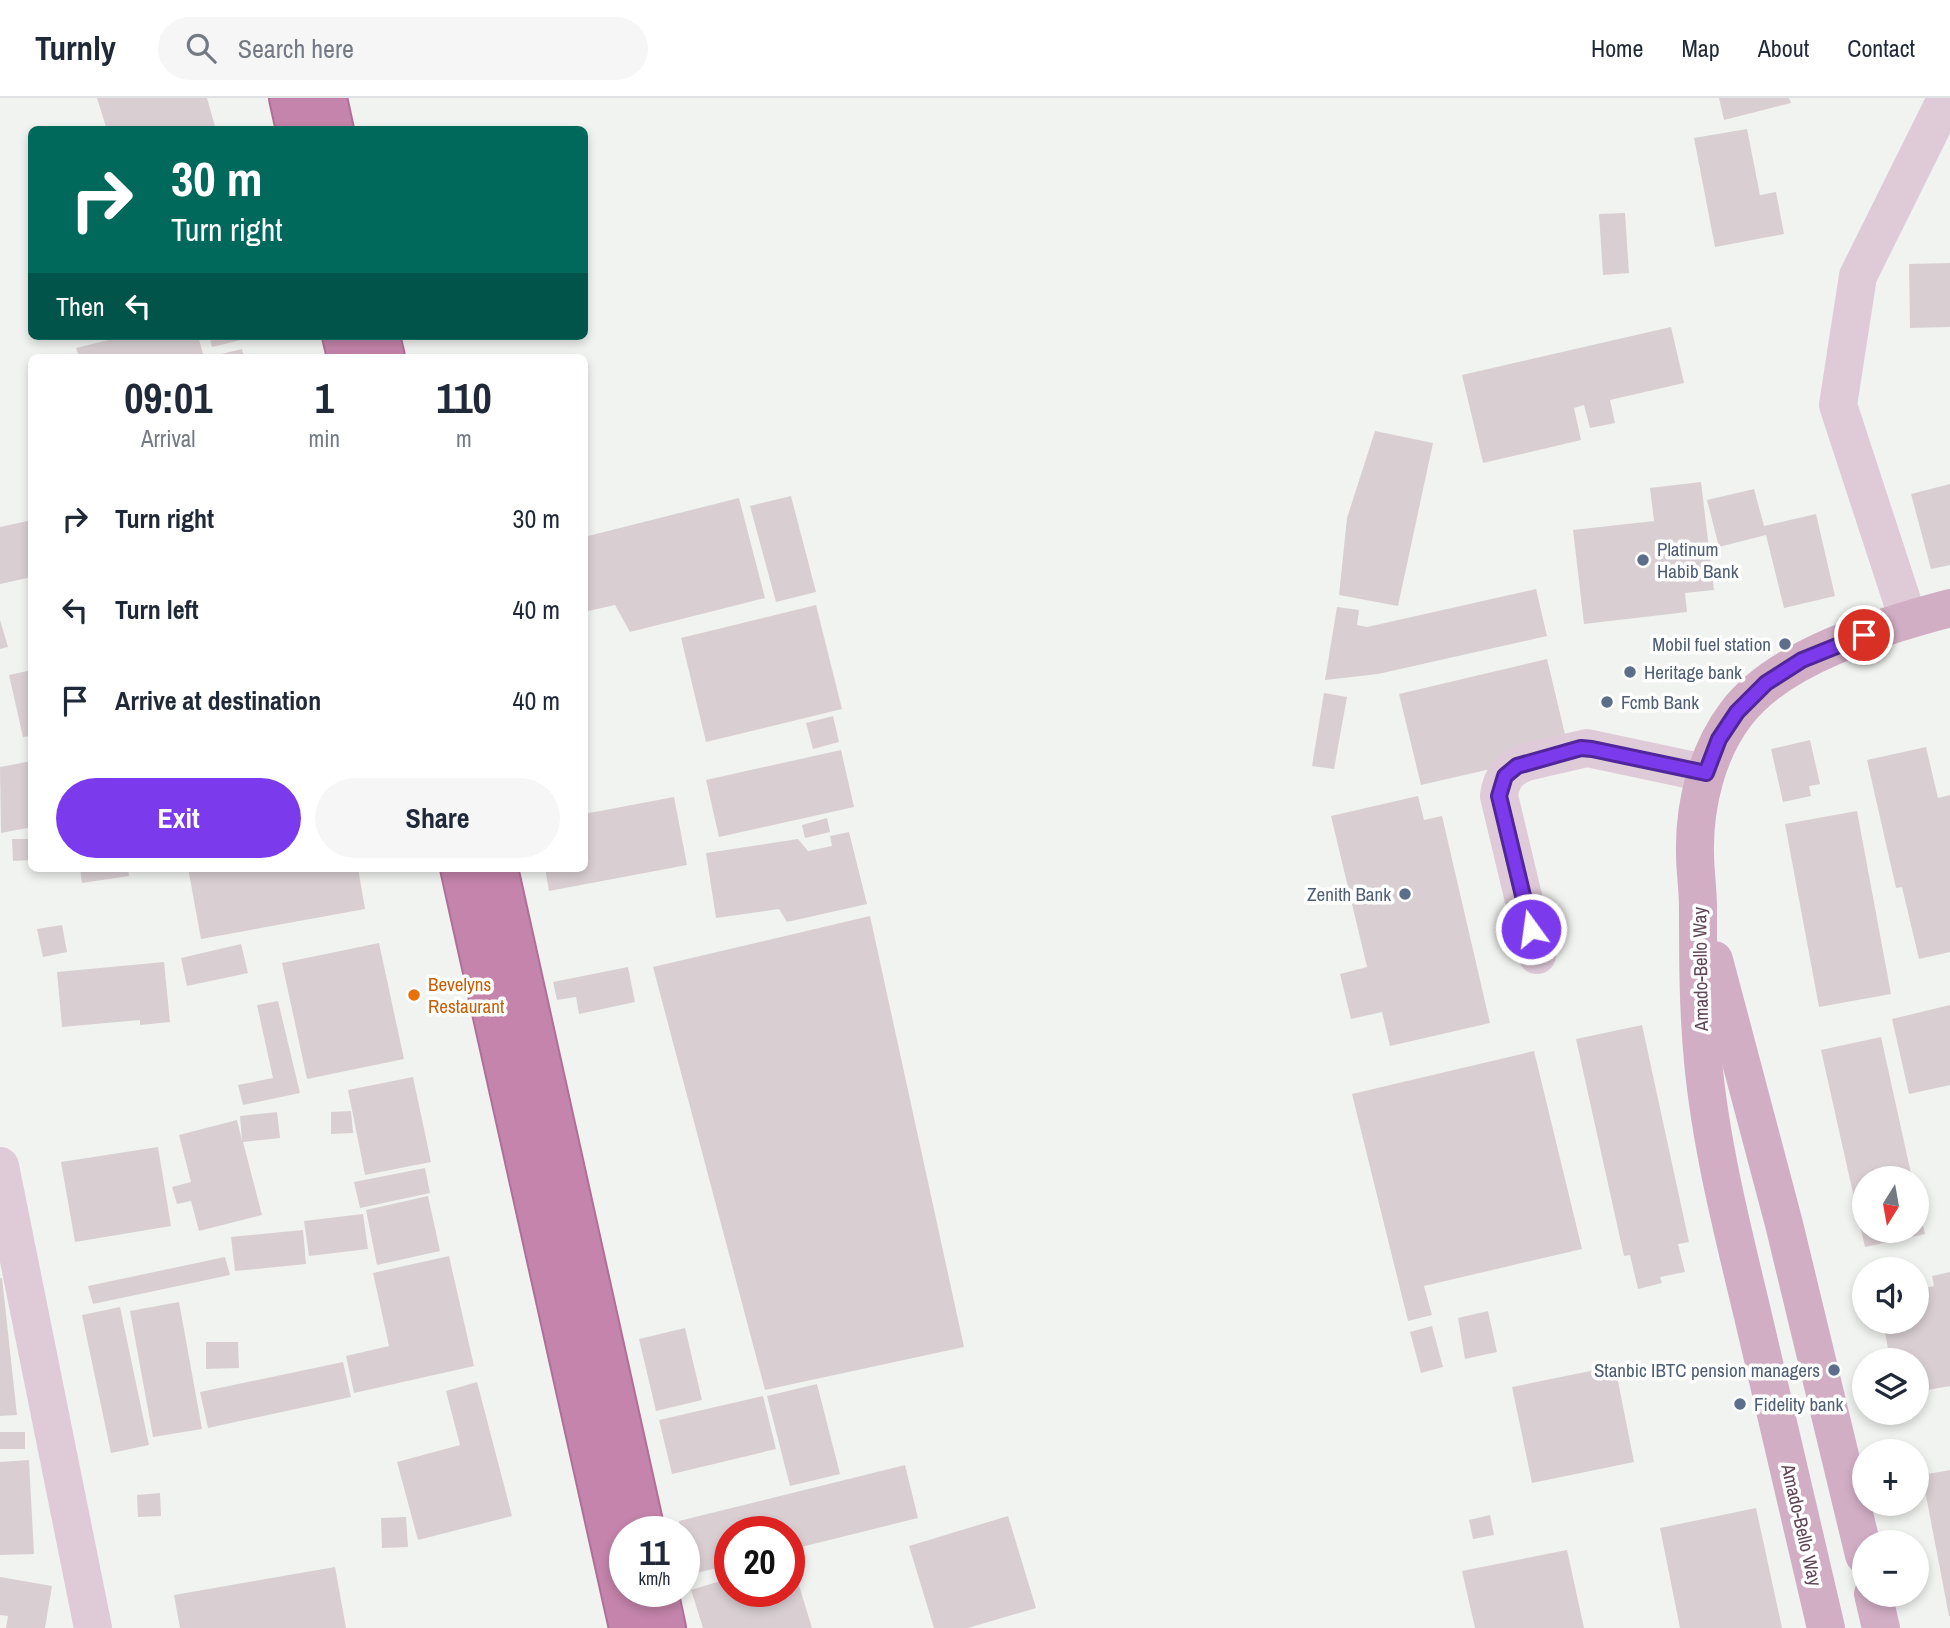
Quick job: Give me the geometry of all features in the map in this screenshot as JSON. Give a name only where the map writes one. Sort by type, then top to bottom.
[{"type":"highway","points":[[289,98],[295,126]]},
{"type":"highway","points":[[327,98],[333,126]]},
{"type":"highway","points":[[461,872],[629,1628]]},
{"type":"highway","points":[[499,872],[642,1516]]},
{"type":"highway","points":[[661,1607],[666,1628]]},
{"type":"main road","points":[[1698,894],[1695,851],[1698,814],[1706,773],[1719,739],[1737,712],[1766,683],[1802,660],[1908,619],[1950,608]]},
{"type":"main road","name":"Amado-Bello Way","points":[[1698,894],[1787,1237],[1858,1530]]},
{"type":"main road","name":"Amado-Bello Way","points":[[1698,894],[1698,982],[1703,1062],[1717,1154],[1735,1244],[1826,1628]]},
{"type":"main road","points":[[1876,1607],[1881,1628]]},
{"type":"street","points":[[1908,619],[1838,405],[1858,276],[1941,109],[1950,99]]},
{"type":"street","points":[[1537,955],[1499,796],[1502,782],[1510,770],[1526,762],[1587,748],[1706,773]]},
{"type":"street","points":[[0,1166],[5,1214],[93,1628]]},
{"type":"building","points":[[97,98],[207,98],[215,126],[106,126]]},
{"type":"building","points":[[1719,98],[1789,98],[1791,103],[1724,120]]},
{"type":"building","points":[[1747,129],[1760,195],[1776,192],[1784,234],[1715,247],[1694,138]]},
{"type":"building","points":[[1625,213],[1629,273],[1603,275],[1599,214]]},
{"type":"building","points":[[1950,263],[1950,327],[1910,328],[1909,264]]},
{"type":"building","points":[[1671,327],[1684,383],[1610,400],[1615,423],[1590,428],[1584,405],[1574,408],[1581,440],[1483,463],[1462,375]]},
{"type":"building","points":[[109,340],[199,340],[203,354],[78,354],[76,348]]},
{"type":"building","points":[[210,340],[241,340],[212,347]]},
{"type":"building","points":[[242,349],[243,354],[221,354]]},
{"type":"building","points":[[1375,431],[1433,443],[1398,606],[1339,595],[1347,518]]},
{"type":"building","name":"Platinum Habib Bank","points":[[1701,482],[1714,590],[1685,593],[1687,612],[1584,624],[1573,530],[1654,521],[1650,488]]},
{"type":"building","points":[[1950,484],[1950,565],[1931,569],[1911,494]]},
{"type":"building","points":[[1754,489],[1764,526],[1816,514],[1835,596],[1784,608],[1766,535],[1719,547],[1707,500]]},
{"type":"building","points":[[791,496],[816,592],[776,602],[750,506]]},
{"type":"building","points":[[739,498],[765,598],[630,632],[615,605],[588,611],[588,536]]},
{"type":"building","points":[[28,521],[28,578],[0,584],[0,527]]},
{"type":"building","points":[[1536,589],[1547,636],[1378,674],[1325,680],[1337,607],[1359,610],[1357,625],[1367,627]]},
{"type":"building","points":[[816,605],[842,709],[706,742],[681,638]]},
{"type":"building","points":[[0,620],[8,647],[0,649]]},
{"type":"building","points":[[1547,659],[1569,751],[1421,785],[1399,694]]},
{"type":"building","points":[[28,671],[28,736],[23,737],[9,675]]},
{"type":"building","points":[[1324,693],[1347,697],[1334,769],[1312,766]]},
{"type":"building","points":[[833,716],[839,742],[813,749],[806,723]]},
{"type":"building","points":[[1810,740],[1820,784],[1809,786],[1811,796],[1783,802],[1771,749]]},
{"type":"building","points":[[1926,747],[1938,798],[1950,795],[1950,952],[1919,959],[1902,887],[1896,888],[1867,760]]},
{"type":"building","points":[[841,750],[854,807],[719,837],[706,780]]},
{"type":"building","points":[[28,762],[28,828],[1,833],[0,767]]},
{"type":"building","name":"Zenith Bank","points":[[1418,796],[1424,820],[1442,816],[1490,1023],[1390,1046],[1382,1012],[1351,1019],[1340,974],[1367,967],[1331,816]]},
{"type":"building","points":[[674,797],[687,865],[549,891],[546,872],[588,872],[588,813]]},
{"type":"building","points":[[1857,811],[1891,994],[1819,1007],[1785,824]]},
{"type":"building","points":[[827,818],[830,832],[805,838],[802,825]]},
{"type":"building","points":[[849,832],[867,904],[787,922],[779,909],[716,918],[706,853],[798,839],[808,851],[832,846],[830,836]]},
{"type":"building","points":[[12,839],[28,839],[28,860],[13,861]]},
{"type":"building","points":[[81,872],[128,872],[129,876],[82,883]]},
{"type":"building","points":[[189,872],[359,872],[365,909],[201,939]]},
{"type":"building","points":[[870,916],[964,1347],[765,1390],[653,967]]},
{"type":"building","points":[[62,925],[67,952],[43,957],[37,929]]},
{"type":"building","points":[[379,943],[404,1059],[307,1079],[282,963]]},
{"type":"building","points":[[241,944],[248,973],[187,986],[181,958]]},
{"type":"building","points":[[164,962],[170,1022],[140,1025],[140,1020],[62,1027],[57,972]]},
{"type":"building","points":[[628,967],[635,1002],[579,1014],[576,997],[557,1000],[553,982]]},
{"type":"building","points":[[278,1001],[300,1093],[243,1105],[238,1085],[273,1078],[257,1005]]},
{"type":"building","points":[[1950,1005],[1950,1085],[1909,1094],[1892,1019]]},
{"type":"building","points":[[1642,1025],[1689,1242],[1678,1244],[1685,1272],[1660,1277],[1662,1283],[1638,1289],[1630,1255],[1624,1256],[1576,1039]]},
{"type":"building","points":[[1881,1037],[1909,1166],[1852,1166],[1852,1189],[1821,1050]]},
{"type":"building","points":[[1534,1051],[1582,1249],[1424,1286],[1432,1315],[1408,1321],[1352,1094]]},
{"type":"building","points":[[413,1077],[431,1162],[365,1175],[348,1090]]},
{"type":"building","points":[[351,1111],[353,1133],[331,1134],[331,1112]]},
{"type":"building","points":[[277,1112],[280,1138],[243,1142],[262,1215],[199,1231],[191,1201],[177,1204],[172,1187],[191,1182],[179,1135],[237,1120],[242,1141],[240,1116]]},
{"type":"building","points":[[158,1147],[171,1226],[75,1242],[61,1162]]},
{"type":"building","points":[[425,1168],[430,1193],[360,1208],[354,1182]]},
{"type":"building","points":[[428,1196],[440,1251],[377,1265],[366,1210]]},
{"type":"building","points":[[363,1214],[368,1249],[309,1256],[304,1221]]},
{"type":"building","points":[[303,1230],[306,1264],[235,1271],[231,1237]]},
{"type":"building","points":[[1864,1243],[1883,1243],[1865,1247]]},
{"type":"building","points":[[449,1256],[474,1366],[354,1393],[346,1356],[389,1346],[373,1273]]},
{"type":"building","points":[[225,1257],[230,1275],[93,1304],[88,1286]]},
{"type":"building","points":[[1950,1272],[1950,1386],[1929,1390],[1929,1348],[1888,1348],[1885,1334],[1929,1334],[1929,1287],[1934,1286],[1932,1276]]},
{"type":"building","points":[[2,1278],[17,1415],[0,1416]]},
{"type":"building","points":[[179,1302],[202,1429],[153,1437],[130,1311]]},
{"type":"building","points":[[120,1307],[149,1445],[111,1453],[82,1315]]},
{"type":"building","points":[[1488,1311],[1497,1352],[1465,1359],[1458,1318]]},
{"type":"building","points":[[1432,1326],[1443,1367],[1421,1373],[1410,1332]]},
{"type":"building","points":[[685,1328],[702,1400],[656,1411],[639,1339]]},
{"type":"building","points":[[206,1342],[238,1342],[239,1368],[206,1369]]},
{"type":"building","points":[[343,1362],[351,1397],[208,1428],[200,1392]]},
{"type":"building","points":[[1615,1366],[1634,1462],[1532,1483],[1512,1387]]},
{"type":"building","points":[[477,1382],[512,1516],[418,1540],[397,1462],[460,1445],[446,1391]]},
{"type":"building","points":[[817,1384],[840,1474],[790,1486],[767,1396]]},
{"type":"building","points":[[763,1396],[776,1449],[672,1474],[659,1420]]},
{"type":"building","points":[[0,1432],[25,1432],[25,1449],[0,1449]]},
{"type":"building","points":[[29,1460],[34,1554],[0,1555],[0,1462]]},
{"type":"building","points":[[905,1465],[918,1518],[805,1546],[805,1516],[714,1516],[714,1569],[700,1572],[699,1516]]},
{"type":"building","points":[[1950,1470],[1950,1616],[1929,1512],[1929,1474]]},
{"type":"building","points":[[160,1493],[161,1516],[138,1517],[137,1495]]},
{"type":"building","points":[[1756,1508],[1782,1628],[1680,1628],[1660,1528]]},
{"type":"building","points":[[1490,1515],[1494,1535],[1473,1539],[1469,1520]]},
{"type":"building","points":[[1008,1516],[1036,1608],[968,1628],[934,1628],[909,1546]]},
{"type":"building","points":[[406,1517],[408,1547],[382,1548],[381,1518]]},
{"type":"building","points":[[1567,1550],[1584,1628],[1475,1628],[1462,1571]]},
{"type":"building","points":[[335,1567],[346,1628],[180,1628],[174,1595]]},
{"type":"building","points":[[0,1577],[52,1586],[45,1628],[6,1628],[8,1616],[0,1615]]},
{"type":"building","points":[[714,1583],[714,1607],[805,1605],[812,1628],[703,1628],[696,1607],[700,1607],[700,1587]]},
{"type":"place","name":"Platinum Habib Bank","points":[[1643,560]]},
{"type":"place","name":"Mobil fuel station","points":[[1785,644]]},
{"type":"place","name":"Heritage bank","points":[[1630,672]]},
{"type":"place","name":"Fcmb Bank","points":[[1607,702]]},
{"type":"place","name":"Zenith Bank","points":[[1405,894]]},
{"type":"place","name":"Bevelyns Restaurant","points":[[414,995]]},
{"type":"place","name":"Stanbic IBTC pension managers","points":[[1834,1370]]},
{"type":"place","name":"Fidelity bank","points":[[1740,1404]]},
{"type":"route","points":[[1531,929],[1499,796],[1499,789],[1510,770],[1526,762],[1587,748],[1706,773],[1719,739],[1737,712],[1766,683],[1802,660],[1864,635]]}]
